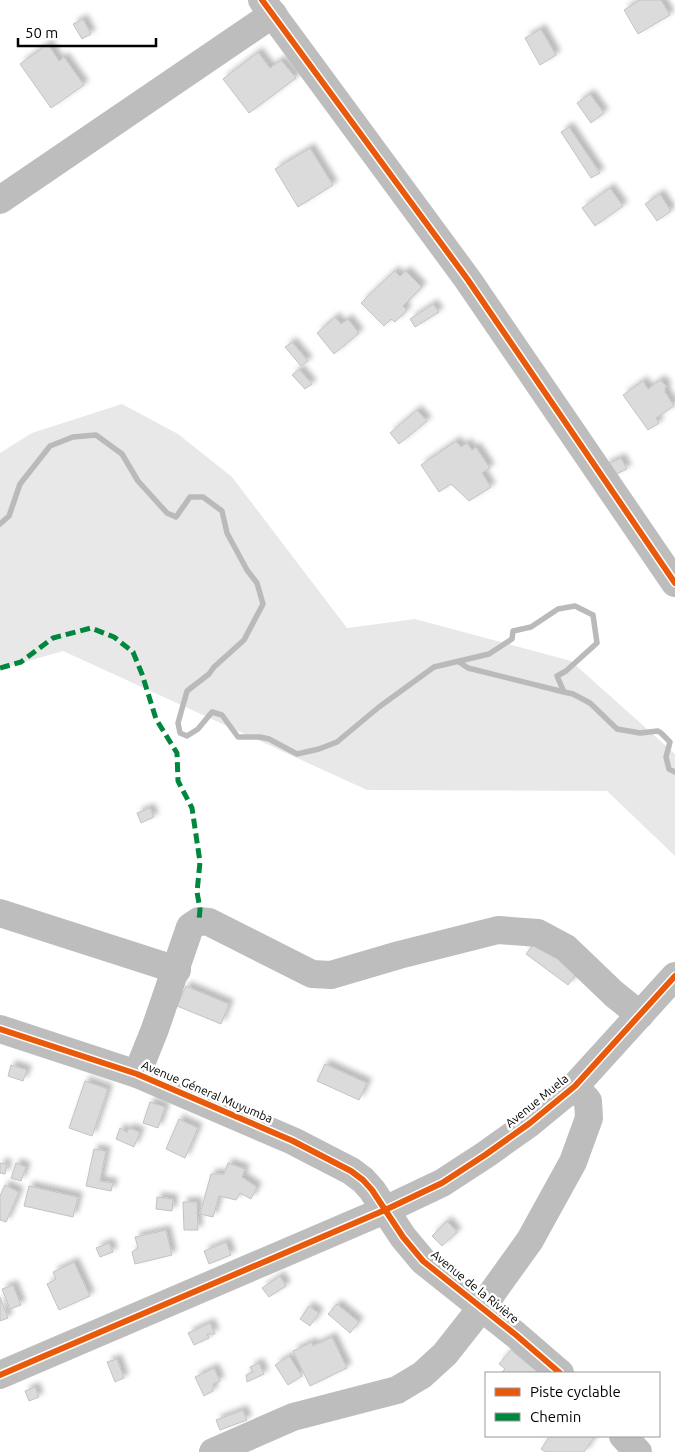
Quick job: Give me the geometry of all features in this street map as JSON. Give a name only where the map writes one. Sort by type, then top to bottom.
[{"type":"street","points":[[0,200],[268,7],[468,280],[675,583]]},
{"type":"street","points":[[0,913],[177,970]]},
{"type":"street","points":[[137,1074],[156,1029],[190,927],[199,921],[209,922],[312,974],[331,975],[399,955],[498,930],[538,933],[566,948],[640,1015]]},
{"type":"street","name":"Avenue Muela","points":[[0,1376],[385,1210],[442,1183],[530,1123],[575,1086],[675,976]]},
{"type":"street","name":"Avenue Géneral Muyumba","points":[[0,1029],[137,1074],[293,1141],[351,1171],[363,1180],[385,1210]]},
{"type":"street","points":[[213,1452],[293,1417],[397,1390],[422,1375],[445,1354],[482,1307],[530,1240],[573,1162],[589,1118],[588,1101],[575,1086]]},
{"type":"street","name":"Avenue de la Rivière","points":[[385,1210],[403,1237],[424,1261],[559,1372]]},
{"type":"street","points":[[624,1437],[638,1452]]},
{"type":"shaded area","points":[[122,404],[178,434],[232,477],[347,628],[415,619],[571,661],[675,754],[675,856],[607,791],[367,790],[63,651],[0,669],[0,453],[32,433]]},
{"type":"building","points":[[640,0],[661,0],[670,15],[638,34],[624,10]]},
{"type":"building","points":[[83,19],[91,34],[82,39],[73,24]]},
{"type":"building","points":[[541,29],[556,55],[540,65],[525,38]]},
{"type":"building","points":[[48,44],[59,61],[64,57],[84,85],[51,108],[20,64]]},
{"type":"building","points":[[258,52],[270,68],[281,60],[296,78],[249,113],[223,79]]},
{"type":"building","points":[[590,94],[604,113],[591,123],[577,103]]},
{"type":"building","points":[[569,127],[600,173],[591,178],[561,132]]},
{"type":"building","points":[[310,148],[333,185],[298,207],[275,169]]},
{"type":"building","points":[[610,188],[623,206],[595,226],[582,208]]},
{"type":"building","points":[[660,194],[671,211],[657,221],[645,204]]},
{"type":"building","points":[[394,271],[400,276],[406,271],[422,287],[403,306],[407,310],[395,322],[391,319],[384,326],[361,303]]},
{"type":"building","points":[[433,304],[439,312],[415,327],[410,319]]},
{"type":"building","points":[[335,317],[341,324],[348,319],[359,333],[334,354],[317,333]]},
{"type":"building","points":[[292,342],[308,361],[301,366],[285,347]]},
{"type":"building","points":[[299,369],[312,384],[305,389],[292,375]]},
{"type":"building","points":[[660,380],[666,385],[665,392],[674,406],[656,418],[659,423],[648,430],[623,395],[643,381],[648,389]]},
{"type":"building","points":[[417,410],[427,421],[399,444],[390,433]]},
{"type":"building","points":[[456,441],[461,447],[467,443],[472,450],[476,447],[490,468],[482,473],[491,487],[469,501],[451,484],[439,492],[421,465]]},
{"type":"building","points":[[621,458],[627,469],[610,477],[605,465]]},
{"type":"building","points":[[150,808],[154,817],[141,823],[137,813]]},
{"type":"building","points":[[538,938],[579,970],[568,985],[526,954]]},
{"type":"building","points":[[186,986],[229,1004],[221,1024],[177,1006]]},
{"type":"building","points":[[325,1064],[367,1083],[359,1100],[317,1081]]},
{"type":"building","points":[[11,1065],[27,1070],[23,1081],[8,1076]]},
{"type":"building","points":[[85,1081],[108,1089],[92,1136],[69,1128]]},
{"type":"building","points":[[150,1102],[165,1107],[158,1128],[143,1123]]},
{"type":"building","points":[[179,1119],[198,1128],[185,1158],[166,1149]]},
{"type":"building","points":[[120,1128],[127,1132],[129,1128],[140,1132],[134,1147],[116,1139]]},
{"type":"building","points":[[94,1149],[106,1151],[100,1181],[113,1183],[111,1191],[86,1186]]},
{"type":"building","points":[[0,1163],[7,1164],[5,1174],[0,1173]]},
{"type":"building","points":[[16,1163],[26,1167],[21,1181],[11,1178]]},
{"type":"building","points":[[228,1163],[245,1169],[242,1177],[257,1187],[251,1199],[240,1193],[236,1200],[219,1196],[213,1217],[200,1214],[211,1174],[224,1174]]},
{"type":"building","points":[[5,1185],[19,1192],[6,1222],[0,1220],[0,1196]]},
{"type":"building","points":[[29,1186],[78,1197],[73,1217],[24,1206]]},
{"type":"building","points":[[157,1197],[173,1199],[172,1211],[156,1209]]},
{"type":"building","points":[[183,1202],[197,1202],[198,1230],[184,1230]]},
{"type":"building","points":[[447,1221],[457,1232],[442,1246],[432,1236]]},
{"type":"building","points":[[166,1230],[172,1255],[135,1264],[132,1252],[138,1248],[135,1237]]},
{"type":"building","points":[[226,1242],[231,1255],[209,1264],[204,1251]]},
{"type":"building","points":[[109,1243],[113,1252],[100,1257],[96,1248]]},
{"type":"building","points":[[74,1262],[90,1296],[59,1310],[47,1284],[56,1279],[53,1272]]},
{"type":"building","points":[[280,1276],[286,1286],[269,1297],[262,1288]]},
{"type":"building","points":[[13,1285],[21,1305],[10,1309],[2,1289]]},
{"type":"building","points":[[0,1297],[8,1318],[0,1321]]},
{"type":"building","points":[[337,1304],[359,1322],[350,1333],[328,1314]]},
{"type":"building","points":[[309,1306],[319,1313],[310,1326],[300,1319]]},
{"type":"building","points":[[210,1323],[215,1334],[207,1334],[209,1338],[194,1345],[188,1333]]},
{"type":"building","points":[[332,1337],[347,1368],[310,1386],[293,1351],[312,1342],[313,1346]]},
{"type":"building","points":[[511,1350],[538,1372],[502,1372],[505,1369],[499,1364]]},
{"type":"building","points":[[289,1356],[302,1376],[288,1385],[275,1365]]},
{"type":"building","points":[[117,1359],[124,1378],[115,1382],[107,1362]]},
{"type":"building","points":[[259,1363],[264,1374],[247,1382],[246,1375],[253,1372],[250,1367]]},
{"type":"building","points":[[214,1368],[220,1381],[213,1384],[213,1391],[204,1396],[195,1377]]},
{"type":"building","points":[[35,1387],[39,1397],[29,1401],[25,1391]]},
{"type":"building","points":[[243,1410],[247,1420],[220,1430],[216,1420]]},
{"type":"building","points":[[549,1437],[594,1437],[584,1452],[545,1452],[541,1449]]},
{"type":"waterway","points":[[0,524],[9,516],[20,484],[50,446],[73,437],[96,435],[122,454],[138,481],[167,513],[176,517],[190,497],[203,497],[222,511],[227,533],[247,570],[257,583],[263,604],[244,640],[214,667],[209,674],[187,691],[178,723],[180,733],[187,736],[198,729],[212,712],[222,715],[238,737],[269,739],[297,754],[319,749],[337,742],[379,707],[434,667],[489,654],[512,639],[513,631],[531,627],[558,609],[575,606],[593,615],[597,643],[566,671],[557,676],[564,692],[573,694],[590,703],[617,729],[640,733],[658,731],[661,733],[670,742],[666,757],[669,769],[675,772]]},
{"type":"waterway","points":[[459,662],[468,668],[564,692]]},
{"type":"marked path","points":[[0,668],[21,662],[53,638],[91,628],[114,637],[133,652],[156,719],[177,753],[178,781],[192,808],[200,862],[197,892],[200,909],[199,921]]},
{"type":"cycle path","points":[[262,0],[468,280],[675,583]]},
{"type":"cycle path","points":[[0,1375],[385,1210],[442,1183],[530,1123],[575,1086],[675,976]]},
{"type":"cycle path","points":[[0,1029],[137,1074],[293,1141],[351,1171],[372,1190],[403,1237],[423,1261],[516,1335],[559,1372]]}]
